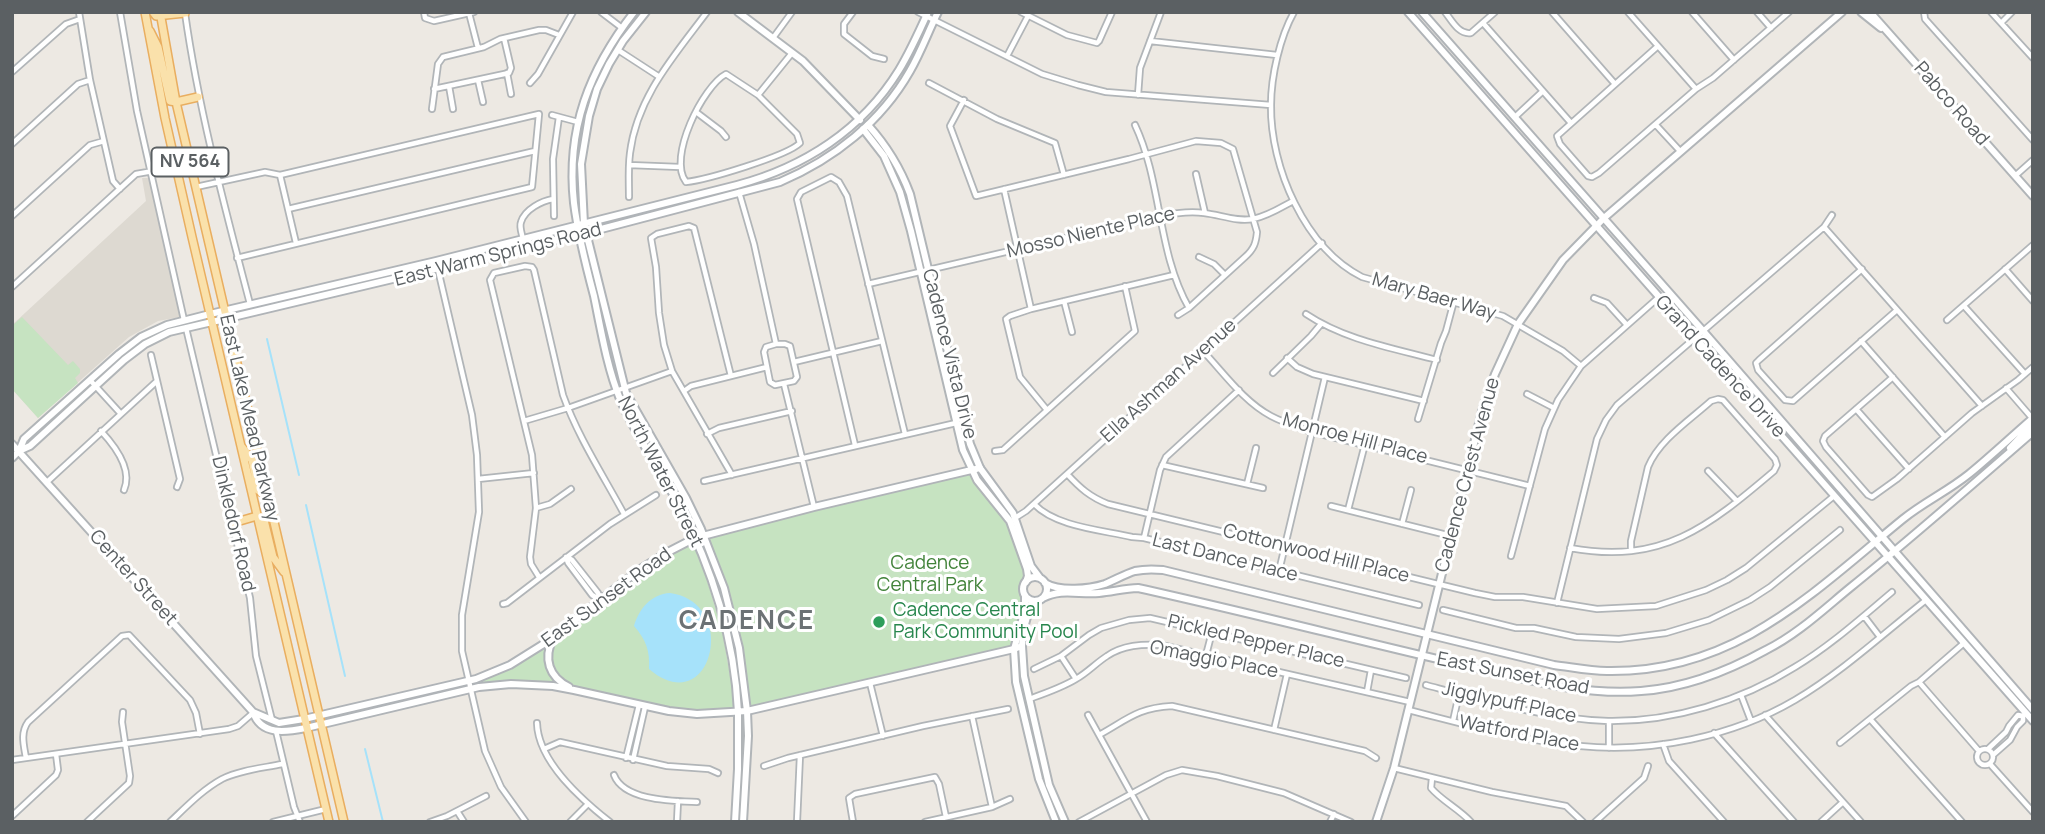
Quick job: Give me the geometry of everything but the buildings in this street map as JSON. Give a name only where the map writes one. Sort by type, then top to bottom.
[{"type":"main road","name":"East Lake Mead Parkway","points":[[145,12],[176,167],[329,822]]},
{"type":"main road","points":[[158,13],[185,12]]},
{"type":"main road","name":"North Water Street","points":[[634,12],[595,72],[578,122],[572,175],[607,353],[621,388],[627,413],[695,538],[728,638],[736,684],[739,736],[735,822]]},
{"type":"main road","name":"North Water Street","points":[[581,224],[581,164],[585,131],[597,89],[618,50],[646,12]]},
{"type":"main road","points":[[738,12],[792,52],[860,120],[859,127],[832,155]]},
{"type":"main road","name":"Grand Cadence Drive","points":[[1408,12],[1875,542],[1892,555],[2033,721]]},
{"type":"main road","name":"Grand Cadence Drive","points":[[1422,12],[1882,536],[1892,555],[1926,600],[2028,712]]},
{"type":"main road","name":"Cadence Crest Avenue","points":[[1376,822],[1394,768],[1482,411],[1494,374],[1518,324],[1563,260],[1595,226],[1842,12]]},
{"type":"main road","points":[[1860,12],[1889,33]]},
{"type":"main road","name":"Pabco Road","points":[[1870,12],[2033,196]]},
{"type":"main road","name":"East Lake Mead Parkway","points":[[158,13],[226,320],[344,822]]},
{"type":"main road","name":"East Warm Springs Road","points":[[19,452],[24,439],[141,337],[154,330],[211,318],[224,311],[250,304],[436,261],[737,185],[797,164],[826,147],[860,120],[881,96],[900,68],[927,14]]},
{"type":"main road","name":"East Warm Springs Road","points":[[211,318],[226,320],[359,289],[780,182],[832,155],[866,127],[906,78],[936,16]]},
{"type":"main road","points":[[147,24],[158,47],[168,99],[172,103],[198,97]]},
{"type":"main road","points":[[866,127],[881,96]]},
{"type":"main road","name":"Cadence Vista Drive","points":[[866,127],[895,177],[925,272],[970,444],[980,468],[1003,497],[1015,518],[1031,566],[1042,581]]},
{"type":"main road","name":"Cadence Vista Drive","points":[[925,272],[962,450],[972,471],[1010,521],[1027,569],[1026,582]]},
{"type":"main road","points":[[357,279],[359,289]]},
{"type":"main road","name":"East Warm Springs Road","points":[[12,458],[30,446],[145,344],[185,324]]},
{"type":"main road","name":"North Water Street","points":[[621,388],[686,498],[724,588],[733,618],[747,711],[743,822]]},
{"type":"main road","points":[[2005,456],[2028,429],[2032,418]]},
{"type":"main road","name":"East Sunset Road","points":[[1042,581],[1053,587],[1090,587],[1135,571],[1163,570],[1554,665],[1607,671],[1656,667],[1693,660],[1738,643],[1776,621],[1912,512],[1969,474],[2032,418]]},
{"type":"main road","name":"East Sunset Road","points":[[1040,600],[1057,592],[1100,593],[1138,588],[1421,655],[1579,689],[1642,691],[1715,674],[1769,649],[1804,626],[1892,555],[2033,432]]},
{"type":"main road","name":"Center Street","points":[[12,444],[253,712],[256,721],[276,731]]},
{"type":"main road","points":[[239,444],[251,460],[258,490],[267,496]]},
{"type":"main road","name":"East Sunset Road","points":[[319,716],[468,681],[510,665],[554,637],[654,559],[695,538],[980,468]]},
{"type":"main road","points":[[233,523],[257,516],[264,520],[273,557],[286,576]]},
{"type":"main road","points":[[1056,822],[1039,779],[1016,682],[1014,649],[1025,613],[1023,589],[1026,582],[1032,578],[1042,581],[1047,591],[1032,606],[1028,616],[1022,646],[1022,665],[1049,785],[1065,822]]},
{"type":"main road","points":[[1025,597],[1040,600]]},
{"type":"main road","points":[[554,637],[548,652],[549,666],[556,679],[574,690]]},
{"type":"main road","points":[[276,731],[321,725],[488,686],[511,684],[553,686],[642,706],[697,714],[747,711],[1022,646]]},
{"type":"main road","name":"Center Street","points":[[253,712],[279,723],[319,716]]},
{"type":"street","points":[[79,12],[90,80],[113,181],[120,189]]},
{"type":"street","name":"Dinkledorf Road","points":[[120,12],[137,111],[250,598],[256,656],[273,721]]},
{"type":"street","points":[[185,12],[208,143],[250,304]]},
{"type":"street","points":[[424,12],[426,19],[436,20],[472,13],[478,48]]},
{"type":"street","points":[[530,83],[538,74],[573,12]]},
{"type":"street","points":[[601,12],[622,28]]},
{"type":"street","points":[[629,197],[629,165],[636,125],[645,99],[658,76],[707,12]]},
{"type":"street","points":[[773,37],[792,12]]},
{"type":"street","points":[[853,12],[844,24],[846,36],[872,57],[884,59]]},
{"type":"street","points":[[918,12],[936,16],[1042,74],[1078,85],[1106,92],[1271,105]]},
{"type":"street","points":[[1021,12],[1067,35],[1097,43],[1112,12]]},
{"type":"street","points":[[1138,95],[1140,68],[1161,12]]},
{"type":"street","name":"Mary Baer Way","points":[[1294,12],[1278,55],[1271,105],[1280,165],[1293,201],[1308,226],[1351,272],[1503,316],[1563,351],[1581,366]]},
{"type":"street","points":[[1445,12],[1462,32],[1467,34],[1495,12]]},
{"type":"street","points":[[1552,12],[1615,84]]},
{"type":"street","points":[[1628,12],[1696,89]]},
{"type":"street","points":[[1692,12],[1734,60]]},
{"type":"street","points":[[1757,12],[1771,28]]},
{"type":"street","points":[[1658,47],[1557,136],[1560,144],[1588,176],[1598,175],[1789,12]]},
{"type":"street","points":[[1991,12],[2033,58]]},
{"type":"street","points":[[2001,23],[2012,12]]},
{"type":"street","points":[[1923,14],[1934,30],[2033,140]]},
{"type":"street","points":[[1007,56],[1028,16]]},
{"type":"street","points":[[12,72],[66,24],[80,19]]},
{"type":"street","points":[[1483,23],[1570,123]]},
{"type":"street","points":[[432,109],[441,59],[504,38],[543,30],[559,35]]},
{"type":"street","points":[[434,89],[507,73],[511,70],[504,38]]},
{"type":"street","points":[[1150,41],[1278,55]]},
{"type":"street","points":[[618,50],[658,76]]},
{"type":"street","points":[[758,95],[792,52]]},
{"type":"street","points":[[507,73],[511,94]]},
{"type":"street","points":[[726,74],[758,95],[797,134],[800,141],[794,148],[758,163],[686,182],[680,167],[685,138],[696,112],[720,78],[726,74]]},
{"type":"street","points":[[12,144],[78,84],[90,80]]},
{"type":"street","points":[[478,80],[483,102]]},
{"type":"street","points":[[929,83],[997,118],[1055,143],[1063,175]]},
{"type":"street","points":[[449,86],[453,109]]},
{"type":"street","points":[[1514,117],[1543,91]]},
{"type":"street","points":[[964,100],[950,127],[976,196],[1196,141],[1228,145],[1233,149],[1257,232],[1256,242],[1253,250],[1178,315]]},
{"type":"street","points":[[696,112],[726,137]]},
{"type":"street","points":[[196,188],[265,172],[280,175],[539,114],[532,187],[237,258]]},
{"type":"street","points":[[552,115],[578,122]]},
{"type":"street","points":[[555,216],[553,159],[559,117]]},
{"type":"street","points":[[1135,125],[1146,155],[1174,275],[1189,308]]},
{"type":"street","points":[[1656,125],[1680,151]]},
{"type":"street","points":[[12,216],[90,145],[104,141]]},
{"type":"street","points":[[288,209],[535,151]]},
{"type":"street","points":[[2015,176],[2033,160]]},
{"type":"street","points":[[629,165],[680,167]]},
{"type":"street","points":[[12,286],[136,174],[176,167]]},
{"type":"street","points":[[1196,174],[1205,213]]},
{"type":"street","points":[[280,175],[296,243]]},
{"type":"street","points":[[855,445],[797,199],[801,192],[831,177],[839,182],[852,213],[905,434]]},
{"type":"street","points":[[737,185],[754,244],[776,344]]},
{"type":"street","points":[[1004,189],[1031,309]]},
{"type":"street","points":[[523,239],[520,224],[523,218],[540,202],[554,199]]},
{"type":"street","name":"Mosso Niente Place","points":[[868,284],[1160,216],[1185,212],[1241,220],[1252,219],[1265,216],[1293,201]]},
{"type":"street","points":[[1558,603],[1597,439],[1606,420],[1617,405],[1824,227],[1832,215]]},
{"type":"street","points":[[732,376],[694,228],[689,226],[650,238],[656,267],[664,345],[672,371],[732,475]]},
{"type":"street","points":[[1824,227],[1982,406]]},
{"type":"street","name":"Ella Ashman Avenue","points":[[1015,518],[1034,504],[1322,243]]},
{"type":"street","points":[[1947,320],[2033,245]]},
{"type":"street","points":[[1199,257],[1210,261],[1225,275]]},
{"type":"street","points":[[436,261],[472,415],[478,479],[478,527],[462,615],[462,651],[485,751],[501,787],[526,822]]},
{"type":"street","points":[[539,577],[530,557],[536,508],[534,473],[490,280],[494,273],[525,265],[531,267],[563,395],[578,431],[624,514]]},
{"type":"street","points":[[1861,270],[1759,360],[1756,366],[1785,400],[1789,402],[1796,399],[1897,310]]},
{"type":"street","points":[[2005,270],[2033,301]]},
{"type":"street","points":[[1047,410],[1023,384],[1006,319],[1031,309],[1174,275]]},
{"type":"street","points":[[995,451],[1003,450],[1135,331],[1125,286]]},
{"type":"street","points":[[1594,298],[1607,303],[1627,325]]},
{"type":"street","points":[[1511,556],[1545,429],[1554,408],[1581,366],[1659,298]]},
{"type":"street","points":[[1064,301],[1072,332]]},
{"type":"street","points":[[1418,419],[1454,301]]},
{"type":"street","points":[[1964,306],[2025,374]]},
{"type":"street","points":[[1306,314],[1321,324],[1364,340],[1437,360]]},
{"type":"street","points":[[1273,373],[1321,324]]},
{"type":"street","points":[[794,362],[882,341]]},
{"type":"street","points":[[1861,341],[1945,437]]},
{"type":"street","points":[[776,344],[790,346],[794,362],[797,377],[794,382],[775,385],[770,382],[764,350],[776,344]]},
{"type":"street","name":"Monroe Hill Place","points":[[1203,351],[1239,390],[1268,415],[1312,432],[1530,486]]},
{"type":"street","points":[[151,355],[180,479],[177,487]]},
{"type":"street","points":[[1287,358],[1297,367],[1325,377],[1424,401]]},
{"type":"street","points":[[684,391],[691,386],[767,367]]},
{"type":"street","points":[[1893,377],[1823,440],[1826,447],[1872,497],[2033,367]]},
{"type":"street","points":[[524,421],[672,371]]},
{"type":"street","points":[[1279,571],[1325,377]]},
{"type":"street","points":[[90,380],[121,414]]},
{"type":"street","points":[[47,482],[157,381]]},
{"type":"street","points":[[784,384],[814,507]]},
{"type":"street","points":[[2006,388],[2032,418]]},
{"type":"street","points":[[1144,538],[1162,465],[1171,451],[1239,390]]},
{"type":"street","points":[[1527,394],[1554,408]]},
{"type":"street","points":[[1570,548],[1599,552],[1631,551],[1664,545],[1708,524],[1777,468],[1775,459],[1725,402],[1718,398],[1711,401],[1662,444],[1653,456],[1648,467],[1631,551]]},
{"type":"street","points":[[1856,410],[1909,469]]},
{"type":"street","points":[[707,434],[719,428],[792,411]]},
{"type":"street","points":[[704,481],[956,423]]},
{"type":"street","points":[[101,431],[119,452],[127,483],[124,490]]},
{"type":"street","points":[[1348,510],[1365,443]]},
{"type":"street","points":[[1247,484],[1255,449]]},
{"type":"street","points":[[1162,465],[1263,488]]},
{"type":"street","points":[[1708,471],[1737,501]]},
{"type":"street","points":[[478,479],[534,473]]},
{"type":"street","name":"Cottonwood Hill Place","points":[[1067,474],[1082,491],[1094,499],[1150,514],[1495,597],[1523,597],[1597,609],[1668,603],[1706,590],[1746,568],[1835,496]]},
{"type":"street","points":[[536,508],[551,504],[570,489]]},
{"type":"street","points":[[1402,524],[1411,490]]},
{"type":"street","points":[[503,604],[624,514],[656,495]]},
{"type":"street","name":"Last Dance Place","points":[[1034,504],[1058,520],[1144,538],[1419,605]]},
{"type":"street","points":[[1331,506],[1451,536]]},
{"type":"street","points":[[1443,610],[1511,627],[1534,628],[1576,636],[1619,639],[1666,633],[1709,620],[1750,600],[1840,530]]},
{"type":"street","points":[[566,556],[598,593],[600,600]]},
{"type":"street","name":"Jigglypuff Place","points":[[1426,685],[1540,713],[1609,721],[1645,719],[1688,711],[1741,695],[1796,667],[1892,592]]},
{"type":"street","name":"Watford Place","points":[[1409,706],[1453,721],[1545,742],[1609,748],[1663,744],[1714,733],[1751,721],[1793,701],[1817,686],[1926,600]]},
{"type":"street","points":[[1864,616],[1880,637]]},
{"type":"street","name":"Pickled Pepper Place","points":[[1034,669],[1061,656],[1089,635],[1111,624],[1129,620],[1159,619],[1406,678]]},
{"type":"street","points":[[1206,655],[1212,632]]},
{"type":"street","points":[[26,758],[22,738],[28,722],[122,636],[129,635],[190,700],[200,734]]},
{"type":"street","points":[[1840,743],[1919,682],[1964,643]]},
{"type":"street","name":"Omaggio Place","points":[[1029,699],[1057,690],[1107,655],[1124,647],[1146,644],[1161,645],[1367,692],[1409,706]]},
{"type":"street","points":[[1061,656],[1076,679]]},
{"type":"street","points":[[1367,692],[1371,670]]},
{"type":"street","points":[[1274,730],[1287,674]]},
{"type":"street","points":[[1919,682],[1979,751]]},
{"type":"street","points":[[870,683],[883,736]]},
{"type":"street","points":[[1453,721],[1459,694]]},
{"type":"street","points":[[1741,695],[1751,721]]},
{"type":"street","points":[[626,758],[642,706]]},
{"type":"street","points":[[633,760],[642,706]]},
{"type":"street","points":[[1099,735],[1136,712],[1172,706],[1365,751],[1376,758]]},
{"type":"street","points":[[764,766],[800,755],[1008,709]]},
{"type":"street","points":[[87,822],[129,783],[123,712]]},
{"type":"street","points":[[12,760],[229,729],[238,726],[253,712]]},
{"type":"street","points":[[1979,751],[1988,749],[2006,732],[2018,715],[2028,712]]},
{"type":"street","points":[[1979,751],[1976,758],[1979,763],[1984,766],[1990,764],[1993,755],[2010,740],[2028,712]]},
{"type":"street","points":[[1088,715],[1146,822]]},
{"type":"street","points":[[1765,715],[1861,822]]},
{"type":"street","points":[[972,716],[992,807]]},
{"type":"street","points":[[1870,719],[1962,822]]},
{"type":"street","points":[[1609,721],[1609,748]]},
{"type":"street","points":[[537,723],[544,749],[559,772],[588,804],[610,822]]},
{"type":"street","points":[[276,731],[282,764],[299,819]]},
{"type":"street","points":[[1714,733],[1794,822]]},
{"type":"street","points":[[544,749],[560,742],[633,760],[709,769],[718,773]]},
{"type":"street","points":[[1663,744],[1669,761],[1724,822]]},
{"type":"street","points":[[1988,749],[1993,755]]},
{"type":"street","points":[[12,816],[56,775],[56,754]]},
{"type":"street","points":[[797,822],[800,755]]},
{"type":"street","points":[[170,822],[222,779],[282,764]]},
{"type":"street","points":[[1990,764],[2033,812]]},
{"type":"street","points":[[1595,822],[1644,778],[1648,766]]},
{"type":"street","points":[[1394,768],[1492,792],[1566,806],[1583,822]]},
{"type":"street","points":[[1079,822],[1166,775],[1182,770],[1274,790],[1351,822]]},
{"type":"street","points":[[614,775],[617,783],[631,793],[697,802]]},
{"type":"street","points":[[853,822],[849,798],[855,794],[935,777],[946,817]]},
{"type":"street","points":[[1432,778],[1432,788],[1436,794],[1470,821]]},
{"type":"street","points":[[430,822],[486,796]]},
{"type":"street","points":[[925,822],[992,807],[1010,799]]},
{"type":"street","points":[[677,822],[678,801]]},
{"type":"street","points":[[1821,822],[1843,802]]},
{"type":"street","points":[[570,822],[588,804]]},
{"type":"street","points":[[273,822],[299,819],[326,809]]},
{"type":"street","points":[[457,811],[464,822]]},
{"type":"street","points":[[1330,822],[1334,814]]},
{"type":"shaded area","points":[[142,178],[155,178],[186,316],[158,321],[129,337],[38,418],[12,389],[12,325],[146,201]]},
{"type":"green space","points":[[22,317],[68,365],[73,361],[80,369],[75,378],[78,383],[38,418],[12,389],[12,326]]},
{"type":"green space","name":"Cadence Central Park","points":[[971,474],[1007,521],[1026,574],[1022,590],[1024,606],[1014,647],[748,708],[746,670],[737,622],[723,576],[707,537]]},
{"type":"green space","points":[[695,542],[722,629],[736,710],[709,712],[662,707],[579,689],[560,679],[552,667],[551,654],[560,634],[642,572]]},
{"type":"green space","points":[[546,645],[546,668],[556,683],[479,682],[511,669]]},
{"type":"water","points":[[670,593],[692,601],[705,617],[711,635],[709,655],[702,671],[688,681],[671,681],[649,669],[646,646],[634,626],[639,614],[652,599]]},
{"type":"waterway","points":[[267,339],[299,475]]},
{"type":"waterway","points":[[306,505],[345,676]]},
{"type":"waterway","points":[[365,749],[383,822]]},
{"type":"place","name":"Cadence Central Park Community Pool","points":[[879,622]]},
{"type":"district","name":"CADENCE","points":[[747,622]]}]
